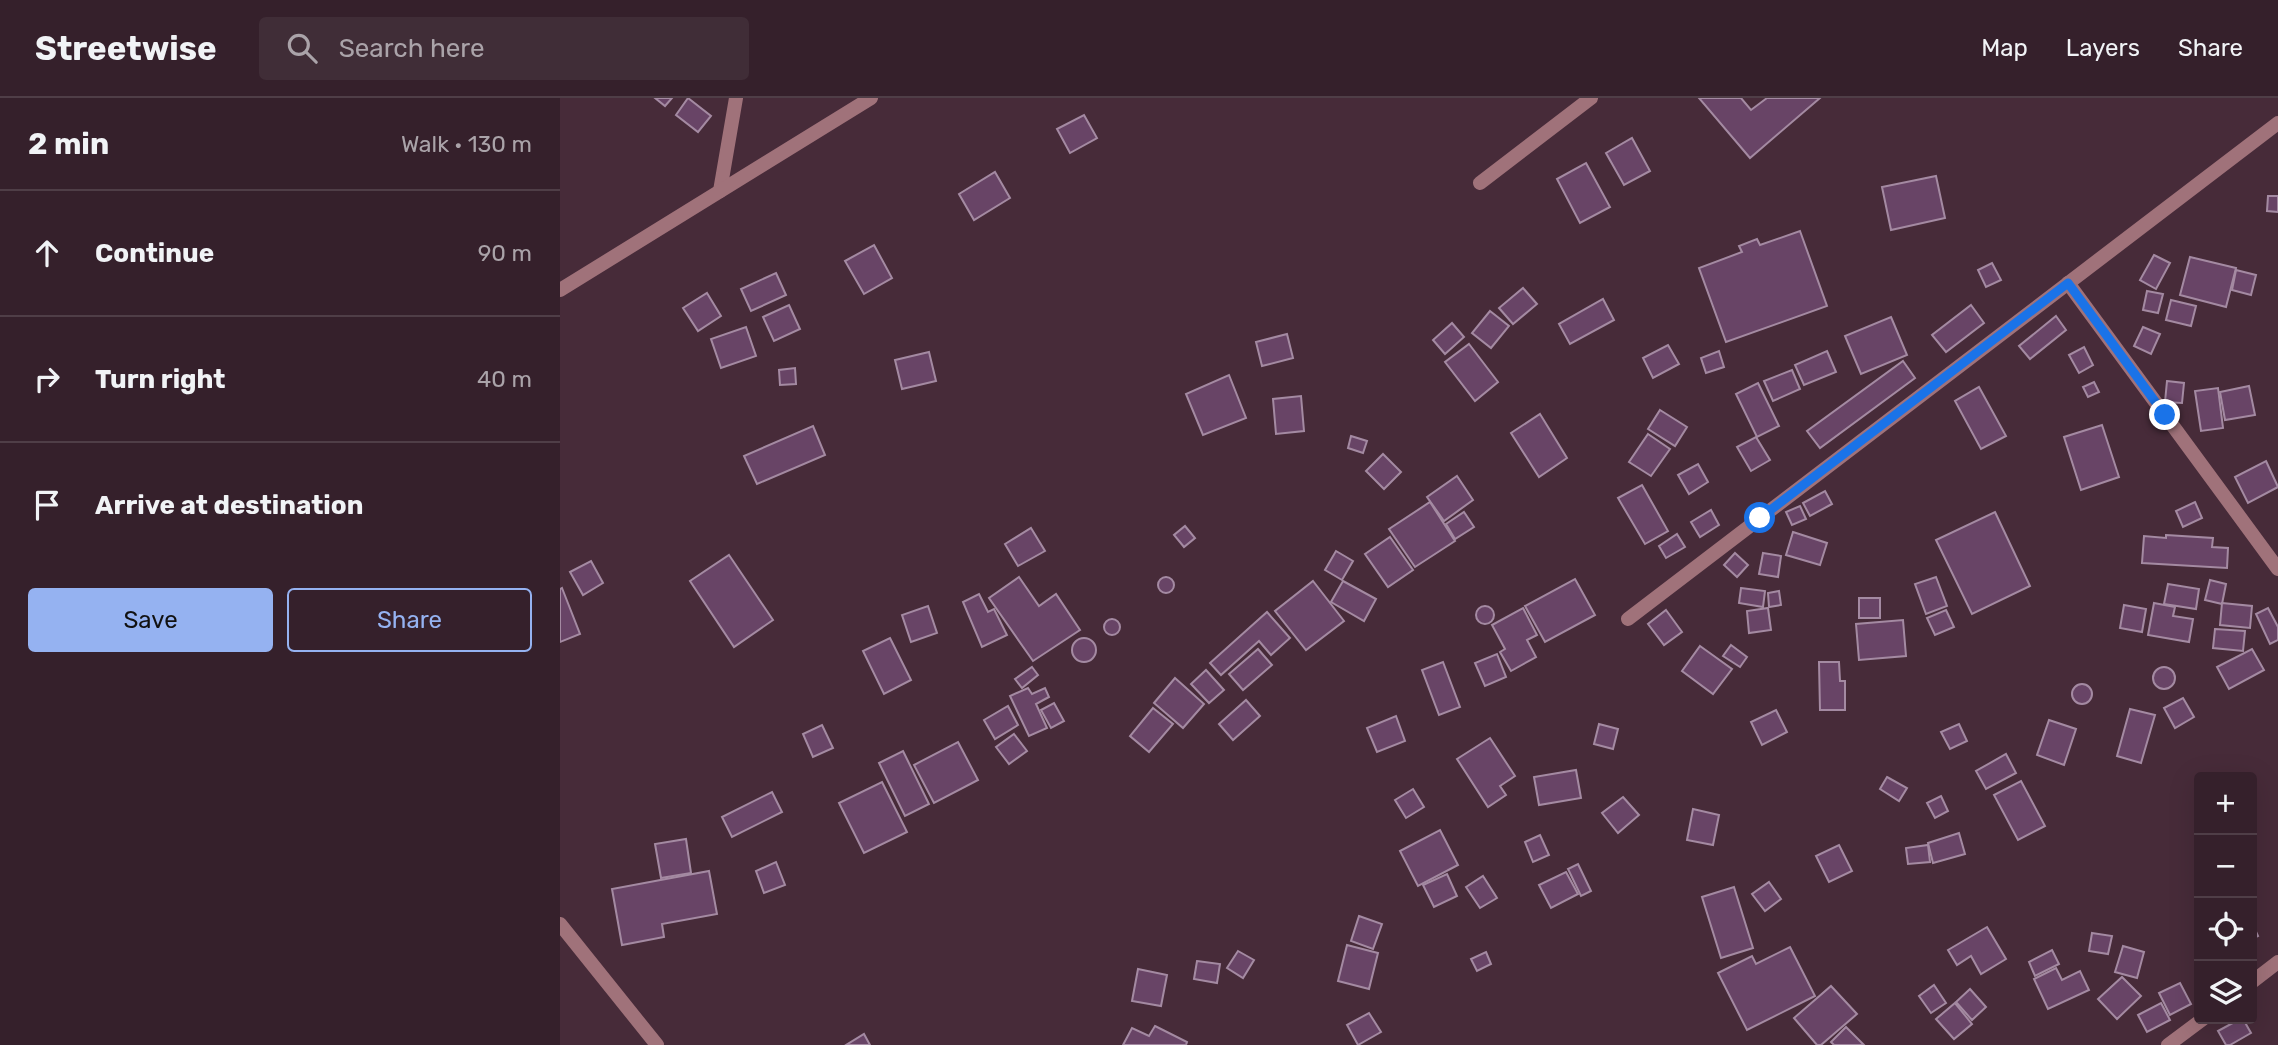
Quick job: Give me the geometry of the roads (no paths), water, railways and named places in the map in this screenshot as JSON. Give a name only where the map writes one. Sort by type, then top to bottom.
[{"type":"street","points":[[720,191],[736,98]]},
{"type":"street","points":[[560,290],[871,98]]},
{"type":"street","points":[[1480,183],[1591,98]]},
{"type":"street","points":[[1628,618],[2278,122]]},
{"type":"street","points":[[2068,283],[2278,569]]},
{"type":"street","points":[[560,923],[657,1045]]},
{"type":"street","points":[[2257,978],[2278,962]]},
{"type":"street","points":[[2168,1045],[2196,1024]]}]
